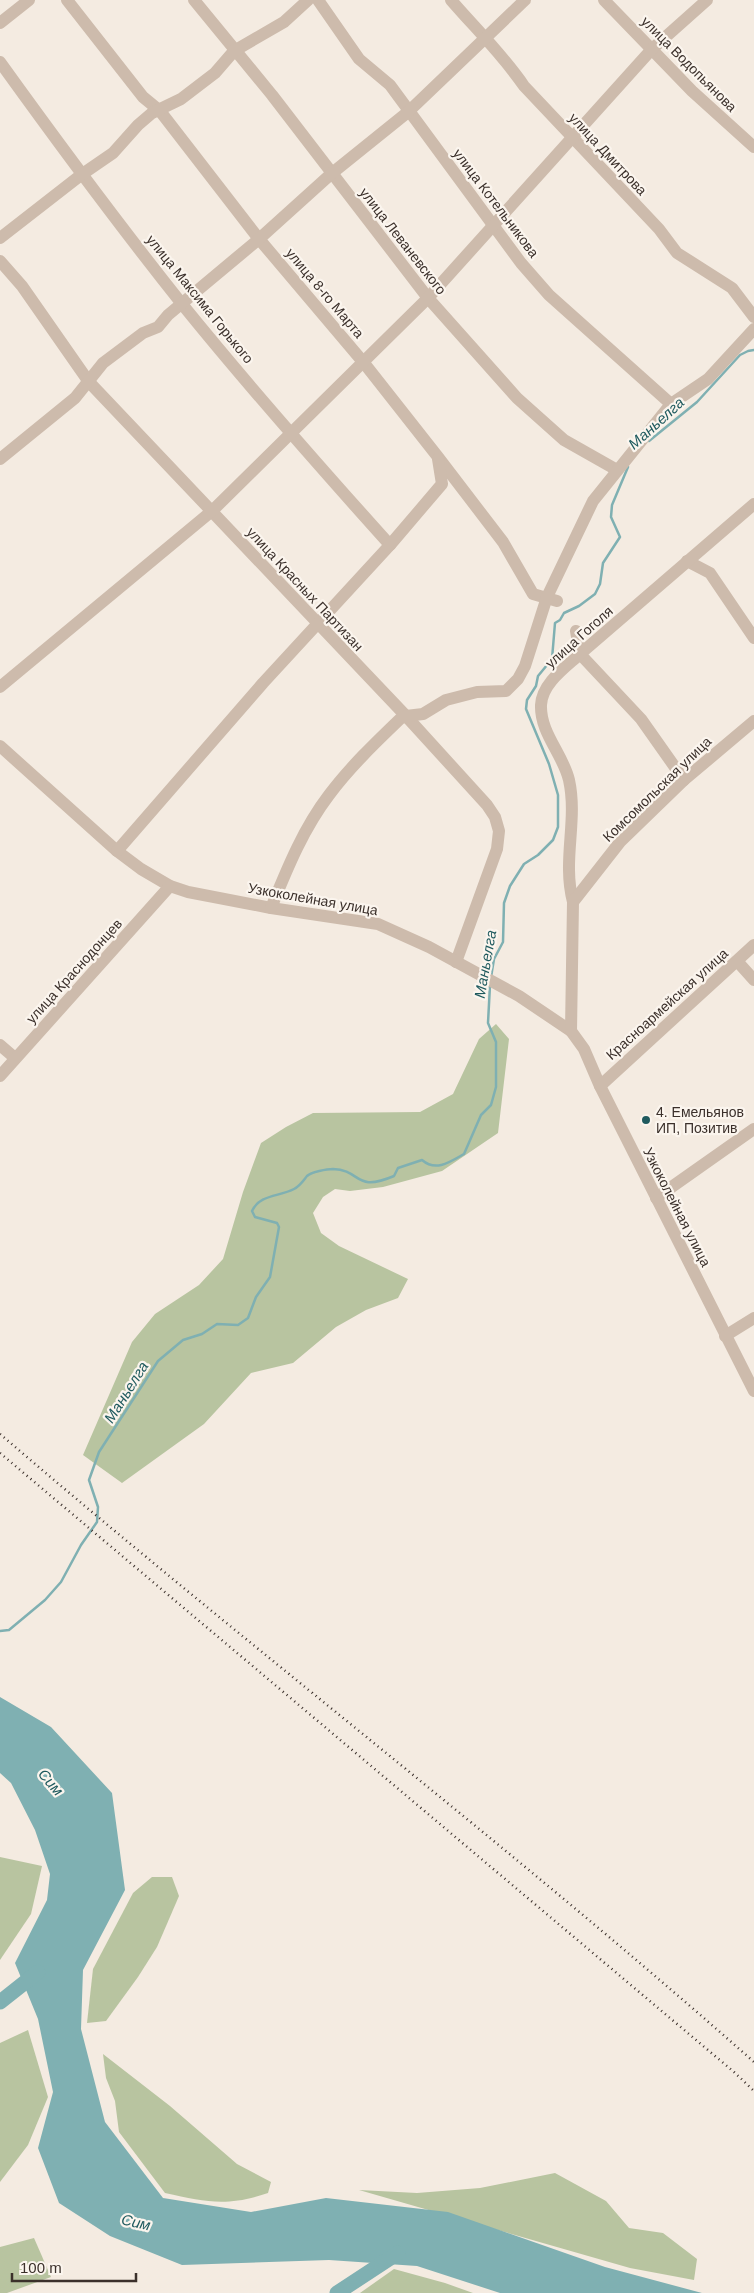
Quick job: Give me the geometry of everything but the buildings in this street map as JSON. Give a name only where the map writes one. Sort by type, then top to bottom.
[{"type":"street","points":[[0,23],[29,0]]},
{"type":"street","name":"улица 8-го Марта","points":[[67,0],[143,97],[160,111],[260,239],[364,363],[438,457],[503,542],[532,594],[552,599]]},
{"type":"street","name":"улица Леваневского","points":[[194,0],[272,95],[428,298],[517,398],[564,440],[617,470]]},
{"type":"street","points":[[0,238],[81,175],[113,153],[152,113],[181,100],[215,73],[234,51],[284,22],[308,0]]},
{"type":"street","name":"улица Котельникова","points":[[318,0],[359,59],[390,85],[408,112],[521,263],[550,295],[671,404]]},
{"type":"street","name":"улица Дмитрова","points":[[451,0],[484,39],[506,59],[524,86],[659,229],[677,252],[732,288],[754,317]]},
{"type":"street","points":[[0,459],[75,398],[103,364],[143,333],[158,328],[168,315],[260,239],[331,174],[408,112],[525,0]]},
{"type":"street","name":"улица Водопьянова","points":[[604,0],[692,91],[754,147]]},
{"type":"street","points":[[0,687],[212,512],[428,298],[652,49],[707,0]]},
{"type":"street","name":"улица Максима Горького","points":[[0,62],[81,175],[183,304],[290,433],[390,545]]},
{"type":"street","name":"улица Красных Партизан","points":[[0,260],[22,286],[89,382],[406,716],[487,805],[495,817],[499,831],[497,849],[456,962]]},
{"type":"street","points":[[271,908],[293,855],[328,796],[358,760],[400,719],[406,716],[423,714],[446,700],[477,692],[506,690],[518,680],[593,501],[671,404],[708,379],[754,329]]},
{"type":"street","points":[[117,852],[263,683],[390,545],[442,484],[438,457]]},
{"type":"street","name":"улица Гоголя","points":[[574,902],[568,882],[568,852],[572,816],[568,779],[548,734],[541,705],[545,690],[580,654],[754,504]]},
{"type":"street","points":[[687,561],[710,573],[754,638]]},
{"type":"street","points":[[576,631],[580,654],[641,719],[684,780]]},
{"type":"street","name":"Комсомольская улица","points":[[574,902],[620,842],[684,780],[754,721]]},
{"type":"street","name":"Узкоколейная улица","points":[[0,746],[117,852],[170,886],[188,892],[271,908],[378,924],[483,976],[546,1012],[571,1030],[584,1050],[600,1086],[754,1391]]},
{"type":"street","name":"улица Краснодонцев","points":[[0,1076],[170,886]]},
{"type":"street","points":[[571,1030],[574,902]]},
{"type":"street","name":"Красноармейская улица","points":[[600,1086],[754,945]]},
{"type":"street","points":[[737,961],[754,980]]},
{"type":"street","points":[[0,1045],[15,1058]]},
{"type":"street","points":[[656,1198],[754,1129]]},
{"type":"street","points":[[726,1336],[754,1318]]},
{"type":"green space","points":[[496,1024],[509,1039],[498,1133],[442,1171],[383,1187],[350,1191],[335,1189],[323,1197],[313,1213],[321,1233],[339,1246],[408,1279],[398,1298],[366,1310],[336,1327],[293,1363],[251,1373],[204,1424],[122,1483],[83,1455],[132,1342],[155,1314],[199,1285],[223,1259],[243,1192],[261,1143],[313,1113],[420,1112],[453,1094],[479,1039]]},
{"type":"green space","points":[[0,1857],[42,1866],[31,1914],[0,1960]]},
{"type":"green space","points":[[152,1877],[172,1877],[179,1896],[157,1947],[106,2021],[87,2023],[93,1969],[133,1893]]},
{"type":"green space","points":[[28,2030],[48,2097],[28,2145],[0,2182],[0,2043]]},
{"type":"green space","points":[[103,2054],[170,2106],[237,2164],[271,2182],[268,2193],[240,2200],[216,2202],[165,2193],[119,2132],[115,2101],[106,2078]]},
{"type":"green space","points":[[555,2173],[606,2201],[629,2228],[663,2233],[697,2259],[694,2280],[630,2268],[359,2190],[417,2193],[480,2188]]},
{"type":"green space","points":[[34,2238],[51,2277],[7,2293],[0,2293],[0,2247]]},
{"type":"green space","points":[[394,2269],[445,2283],[473,2293],[360,2293]]},
{"type":"water","points":[[0,1697],[51,1727],[112,1793],[125,1890],[83,1970],[81,2029],[105,2122],[163,2198],[251,2212],[326,2198],[448,2212],[605,2267],[702,2293],[500,2293],[417,2266],[329,2260],[182,2265],[110,2236],[59,2203],[38,2148],[53,2092],[38,2019],[15,1963],[47,1900],[50,1874],[35,1830],[11,1783],[0,1773]]},
{"type":"waterway","name":"Маньелга","points":[[649,441],[697,402],[740,355],[754,350]]},
{"type":"waterway","name":"Маньелга","points":[[491,977],[494,959],[503,942],[504,903],[510,886],[524,864],[538,855],[553,840],[558,827],[558,795],[549,764],[526,709],[527,700],[536,686],[538,676],[552,659],[555,623],[560,620],[564,613],[579,606],[595,594],[600,584],[603,563],[620,537],[611,517],[612,505],[628,467]]},
{"type":"waterway","name":"Маньелга","points":[[0,1631],[9,1630],[45,1600],[61,1582],[81,1545],[97,1522],[98,1507],[89,1480],[99,1452],[158,1361],[183,1340],[202,1334],[217,1324],[238,1325],[248,1318],[256,1297],[270,1277],[279,1227],[277,1223],[255,1217],[252,1211],[255,1206],[265,1199],[294,1189],[307,1176],[319,1171],[342,1170],[365,1182],[381,1181],[394,1176],[398,1168],[422,1160],[427,1164],[438,1165],[448,1163],[464,1154],[481,1115],[491,1105],[496,1087],[496,1042],[488,1023],[490,985]]},
{"type":"waterway","name":"Сим","points":[[0,2002],[38,1972]]},
{"type":"waterway","name":"Сим","points":[[337,2293],[398,2253]]},
{"type":"railway","points":[[0,1434],[188,1591],[568,1902],[754,2062]]},
{"type":"railway","points":[[0,1453],[734,2072],[754,2091]]},
{"type":"place","name":"4. Емельянов ИП, Позитив","points":[[646,1120]]}]
